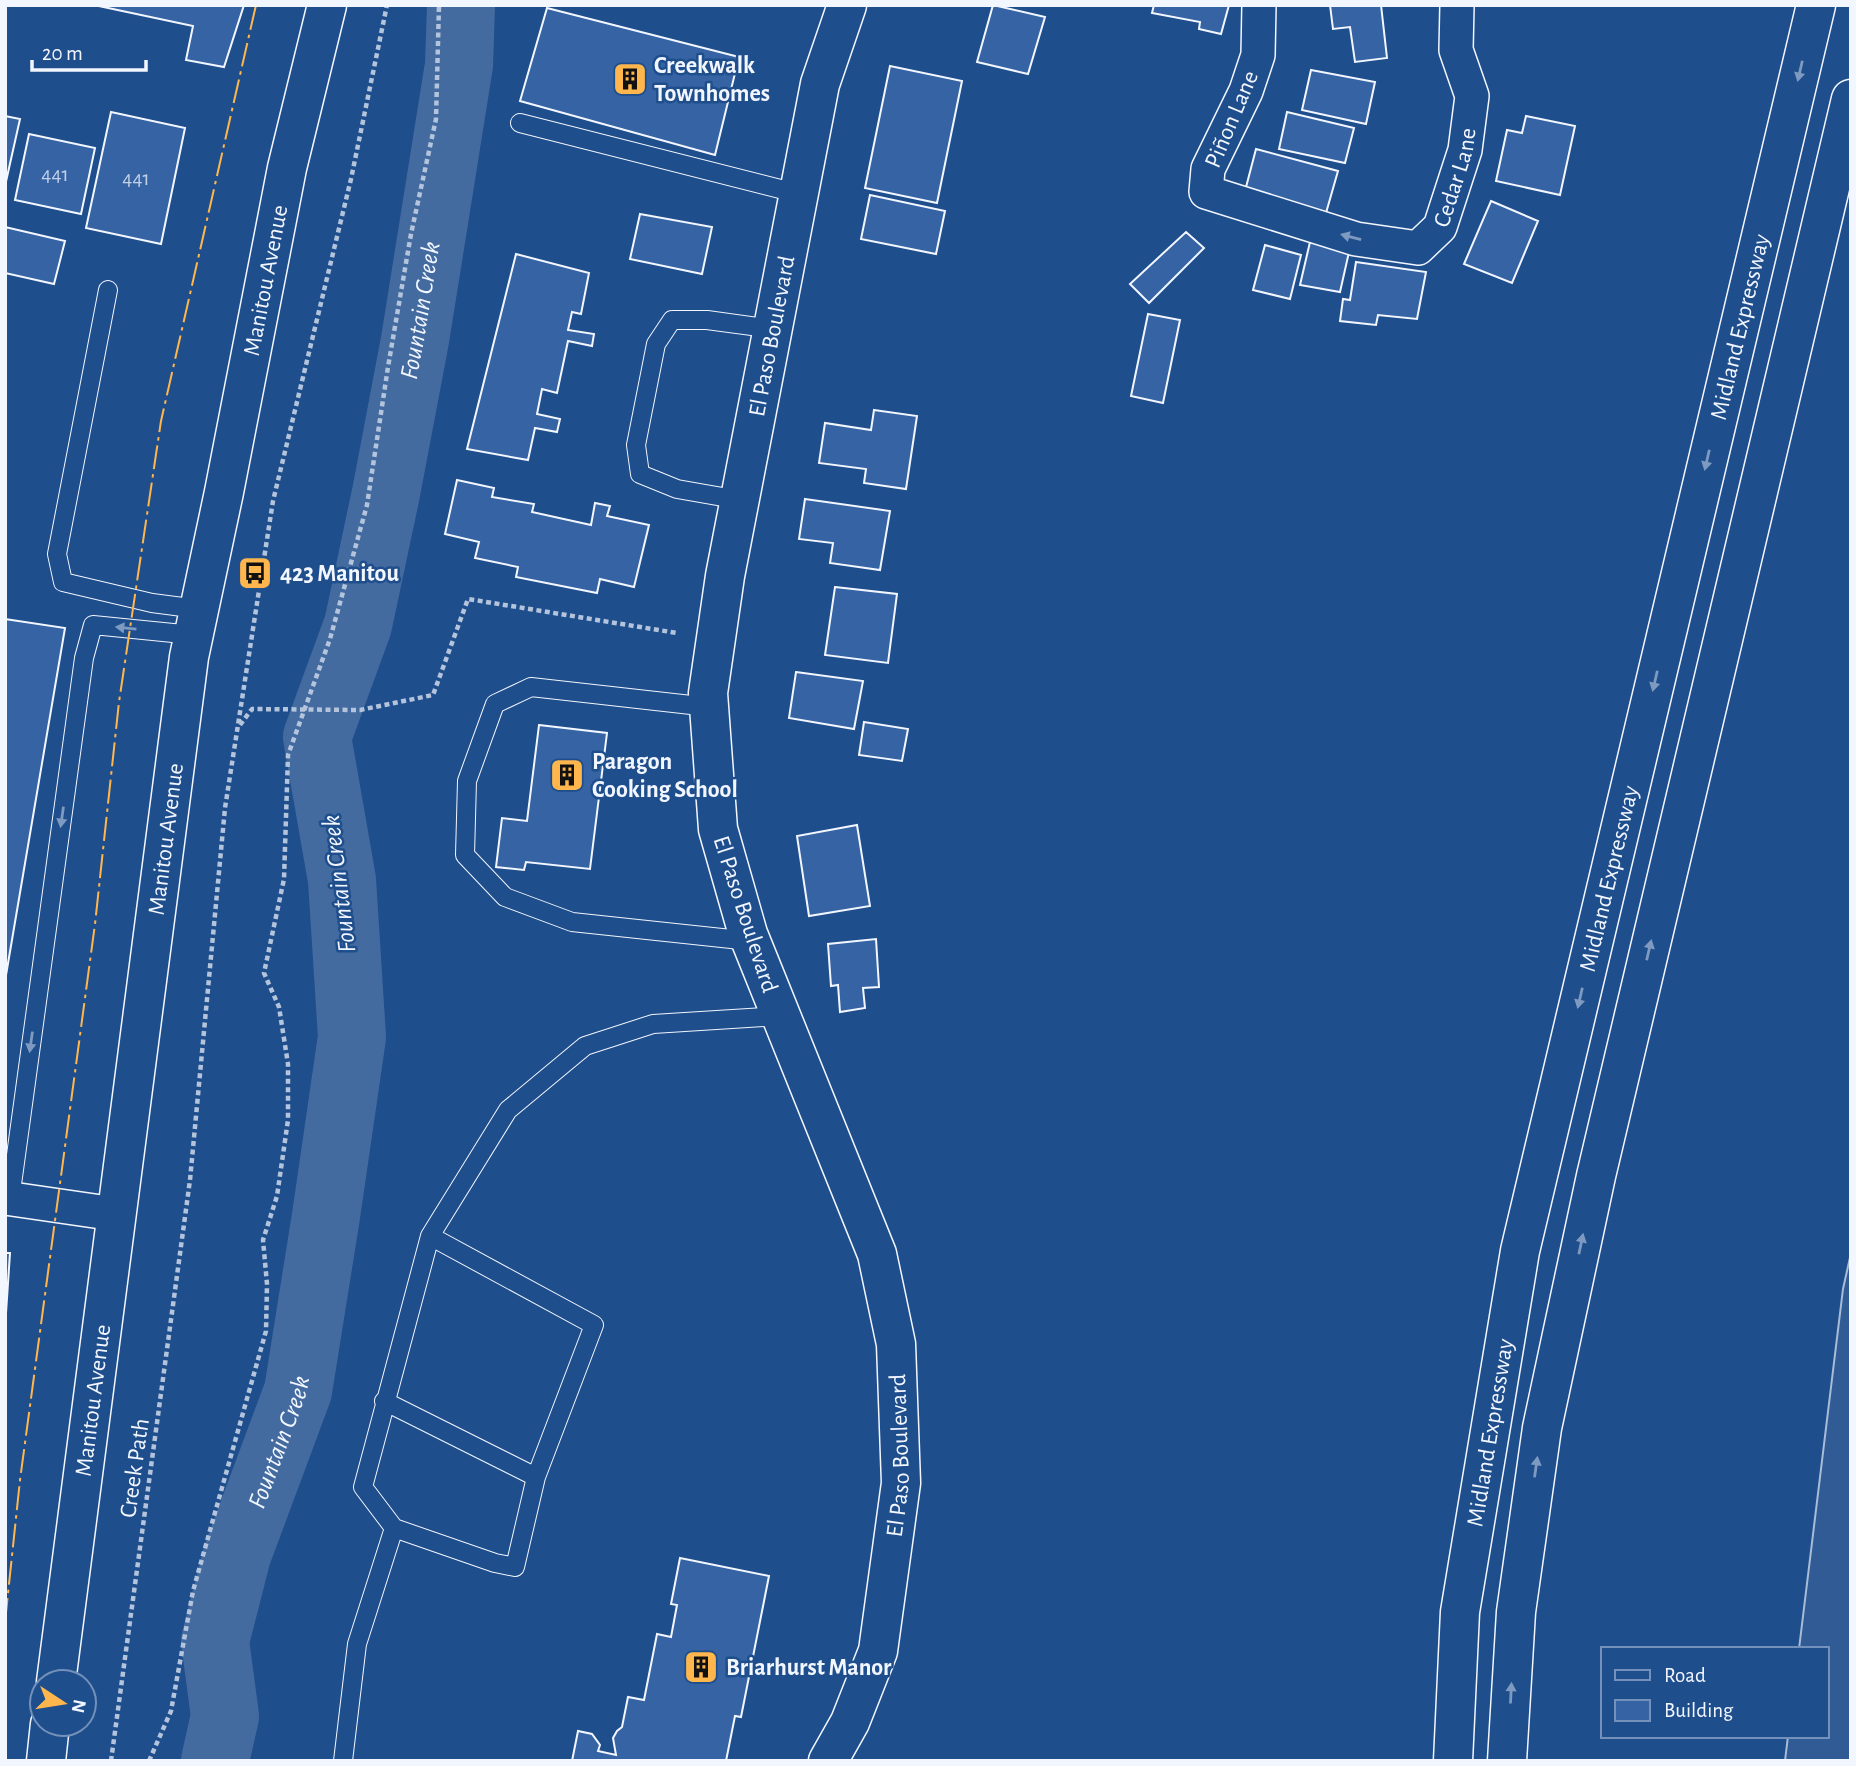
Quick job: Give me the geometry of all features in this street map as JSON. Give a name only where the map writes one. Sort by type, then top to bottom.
[{"type":"main road","name":"Manitou Avenue","points":[[58,1668],[187,671],[287,168],[327,5]]},
{"type":"main road","name":"El Paso Boulevard","points":[[828,1761],[850,1722],[878,1651],[901,1483],[896,1344],[877,1254],[750,941],[718,829],[708,693],[725,576],[820,85],[848,5]]},
{"type":"main road","name":"Midland Expressway","points":[[1453,1761],[1460,1612],[1520,1251],[1816,5]]},
{"type":"main road","name":"Midland Expressway","points":[[1507,1761],[1516,1612],[1542,1427],[1595,1176],[1851,99]]},
{"type":"main road","points":[[46,1761],[48,1738]]},
{"type":"street","name":"Piñon Lane","points":[[1206,192],[1208,169],[1246,91],[1258,55],[1259,5]]},
{"type":"street","name":"Cedar Lane","points":[[1206,192],[1356,239],[1418,248],[1440,227],[1465,150],[1472,96],[1457,50],[1457,5]]},
{"type":"street","points":[[7,1198],[115,1214]]},
{"type":"lane","points":[[520,122],[800,194]]},
{"type":"lane","points":[[108,290],[57,554],[63,582],[152,603],[196,622]]},
{"type":"lane","points":[[740,500],[677,489],[639,474],[636,444],[656,344],[671,320],[707,320],[773,329]]},
{"type":"lane","points":[[7,1198],[84,658],[93,625],[196,622]]},
{"type":"lane","points":[[709,707],[531,687],[495,704],[467,781],[465,856],[505,897],[572,922],[750,941]]},
{"type":"lane","points":[[430,1236],[594,1325],[536,1476],[515,1567],[495,1563],[394,1528],[363,1487],[430,1236],[508,1110],[585,1046],[653,1024],[780,1016]]},
{"type":"lane","points":[[384,1401],[536,1476]]},
{"type":"lane","points":[[343,1761],[357,1644],[394,1528]]},
{"type":"path","name":"Creek Path","points":[[111,1761],[190,1180],[225,808],[273,501],[351,179],[387,5]]},
{"type":"path","points":[[149,1761],[171,1712],[193,1591],[266,1331],[267,1284],[263,1240],[277,1196],[288,1121],[288,1064],[279,1007],[264,973],[284,879],[288,755],[330,639],[367,505],[409,247],[436,119],[439,5]]},
{"type":"path","points":[[238,728],[252,709],[360,710],[433,695],[468,599],[716,639]]},
{"type":"shaded area","points":[[1851,1253],[1851,1761],[1785,1761],[1788,1738],[1828,1738],[1828,1647],[1799,1647],[1843,1289]]},
{"type":"building","points":[[94,5],[244,5],[224,67],[186,60],[193,26]]},
{"type":"building","points":[[993,5],[1045,17],[1028,74],[977,62]]},
{"type":"building","points":[[1154,5],[1229,5],[1221,34],[1199,29],[1200,22],[1152,13]]},
{"type":"building","points":[[1330,5],[1381,5],[1387,58],[1355,62],[1350,27],[1333,29]]},
{"type":"building","name":"Creekwalk Townhomes","points":[[547,8],[739,57],[715,155],[520,101]]},
{"type":"building","points":[[890,66],[962,81],[937,203],[865,188]]},
{"type":"building","points":[[1311,70],[1375,82],[1366,124],[1302,110]]},
{"type":"building","points":[[111,112],[185,128],[161,244],[86,228]]},
{"type":"building","points":[[1287,112],[1354,128],[1345,163],[1279,149]]},
{"type":"building","points":[[5,116],[20,119],[5,186]]},
{"type":"building","points":[[1526,116],[1575,126],[1560,195],[1496,181],[1507,130],[1522,133]]},
{"type":"building","points":[[29,134],[95,148],[81,214],[15,200]]},
{"type":"building","points":[[1256,149],[1338,171],[1326,213],[1245,191]]},
{"type":"building","points":[[870,195],[945,211],[936,254],[861,239]]},
{"type":"building","points":[[1491,201],[1538,221],[1512,283],[1464,264]]},
{"type":"building","points":[[640,214],[712,227],[702,274],[630,259]]},
{"type":"building","points":[[5,227],[65,241],[54,284],[5,273]]},
{"type":"building","points":[[1186,232],[1204,248],[1149,303],[1130,284]]},
{"type":"building","points":[[1310,242],[1349,252],[1340,292],[1300,285]]},
{"type":"building","points":[[1265,245],[1301,255],[1290,299],[1253,290]]},
{"type":"building","points":[[516,254],[589,273],[581,314],[572,312],[568,330],[594,334],[592,346],[568,341],[557,393],[542,389],[537,414],[560,419],[557,432],[535,428],[528,460],[467,449]]},
{"type":"building","points":[[1356,262],[1426,272],[1417,319],[1378,315],[1376,325],[1340,321],[1343,299],[1350,300]]},
{"type":"building","points":[[1148,314],[1180,320],[1163,403],[1131,396]]},
{"type":"building","points":[[874,410],[917,416],[906,489],[864,483],[866,469],[819,463],[825,423],[871,430]]},
{"type":"building","points":[[457,480],[494,488],[492,497],[534,504],[532,512],[591,525],[595,503],[610,506],[607,516],[649,525],[634,587],[600,579],[597,593],[516,577],[518,567],[475,558],[479,542],[445,534]]},
{"type":"building","points":[[805,499],[890,511],[880,570],[830,563],[833,543],[799,539]]},
{"type":"building","points":[[835,587],[897,594],[888,663],[825,655]]},
{"type":"building","points":[[5,619],[65,628],[5,981]]},
{"type":"building","points":[[796,672],[863,681],[854,729],[789,718]]},
{"type":"building","points":[[864,722],[908,729],[902,761],[859,755]]},
{"type":"building","name":"Paragon Cooking School","points":[[539,725],[607,733],[590,869],[526,862],[524,870],[496,867],[502,818],[527,821]]},
{"type":"building","points":[[857,825],[870,906],[809,916],[797,836]]},
{"type":"building","points":[[876,939],[879,987],[863,988],[865,1008],[840,1012],[838,985],[831,986],[828,944]]},
{"type":"building","points":[[5,1253],[10,1253],[6,1313],[5,1313]]},
{"type":"building","name":"Briarhurst Manor","points":[[680,1558],[769,1576],[741,1717],[735,1716],[726,1761],[572,1761],[578,1731],[592,1734],[600,1745],[598,1751],[616,1755],[613,1738],[622,1727],[628,1697],[644,1700],[657,1634],[671,1637],[677,1605],[671,1604]]},
{"type":"waterway","name":"Fountain Creek","points":[[215,1761],[225,1716],[215,1641],[237,1555],[298,1391],[352,1037],[342,880],[317,737],[358,625],[386,493],[415,340],[459,65],[461,5]]},
{"type":"power","points":[[5,1622],[20,1480],[95,924],[119,702],[161,421],[256,5]]},
{"type":"place","name":"Creekwalk Townhomes","points":[[630,79]]},
{"type":"place","name":"423 Manitou","points":[[255,573]]},
{"type":"place","name":"Paragon Cooking School","points":[[567,775]]},
{"type":"place","name":"Briarhurst Manor","points":[[701,1667]]}]
